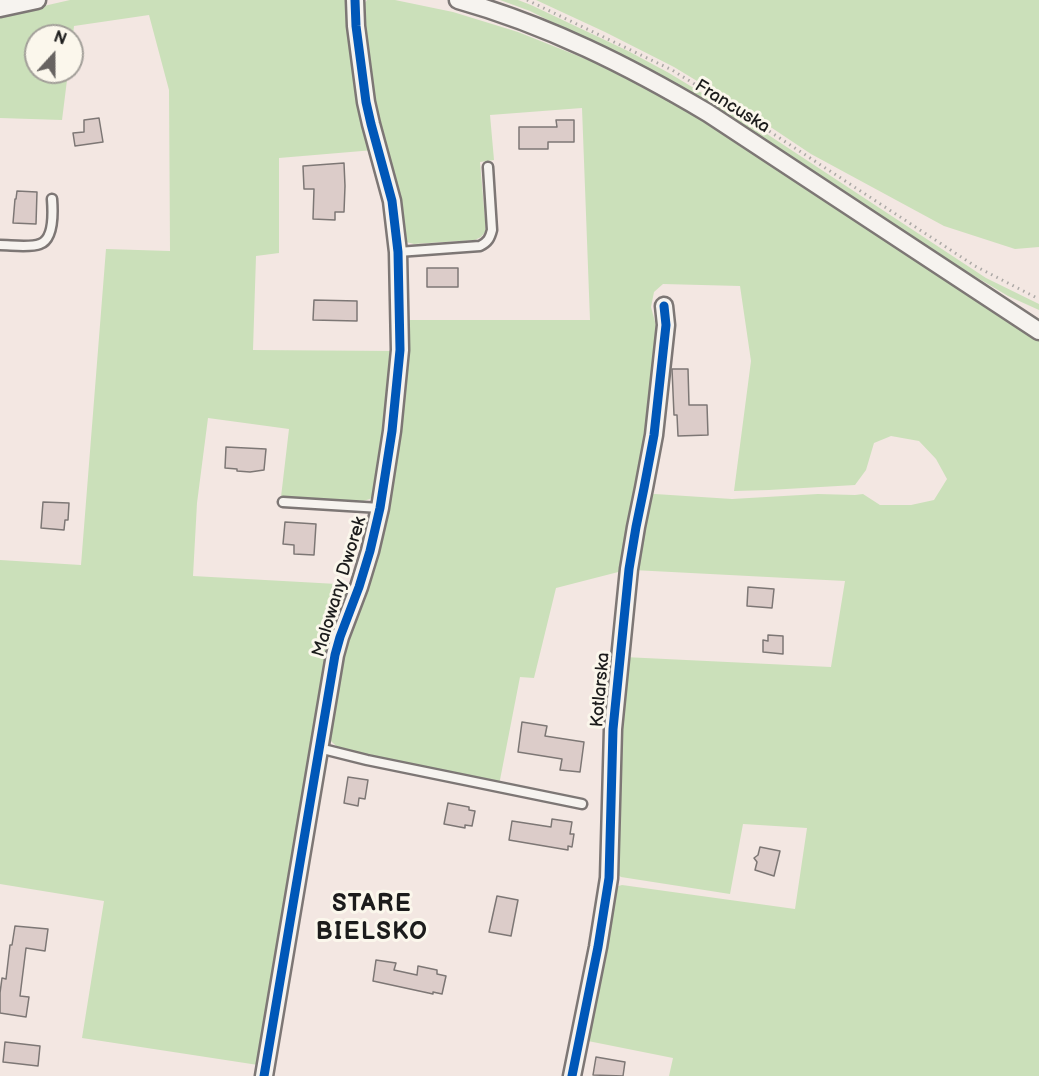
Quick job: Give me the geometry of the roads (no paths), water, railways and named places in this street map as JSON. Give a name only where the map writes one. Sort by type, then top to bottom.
[{"type":"street","points":[[0,8],[37,0]]},
{"type":"street","name":"Malowany Dworek","points":[[264,1076],[335,655],[359,587],[380,508],[393,420],[400,350],[398,252],[392,201],[366,102],[355,0]]},
{"type":"street","name":"Francuska","points":[[458,0],[535,26],[618,63],[664,87],[708,113],[1039,331]]},
{"type":"street","name":"Francuska","points":[[966,284],[1039,316]]},
{"type":"street","name":"Kotlarska","points":[[572,1076],[598,947],[609,878],[614,718],[629,569],[654,435],[666,325],[664,306]]},
{"type":"lane","points":[[398,252],[480,246],[486,243],[492,230],[488,167]]},
{"type":"lane","points":[[0,245],[36,246],[43,243],[50,233],[54,214],[52,200]]},
{"type":"lane","points":[[283,502],[380,508]]},
{"type":"lane","points":[[319,748],[389,765],[582,804]]},
{"type":"district","name":"STARE BIELSKO","points":[[372,919]]}]
